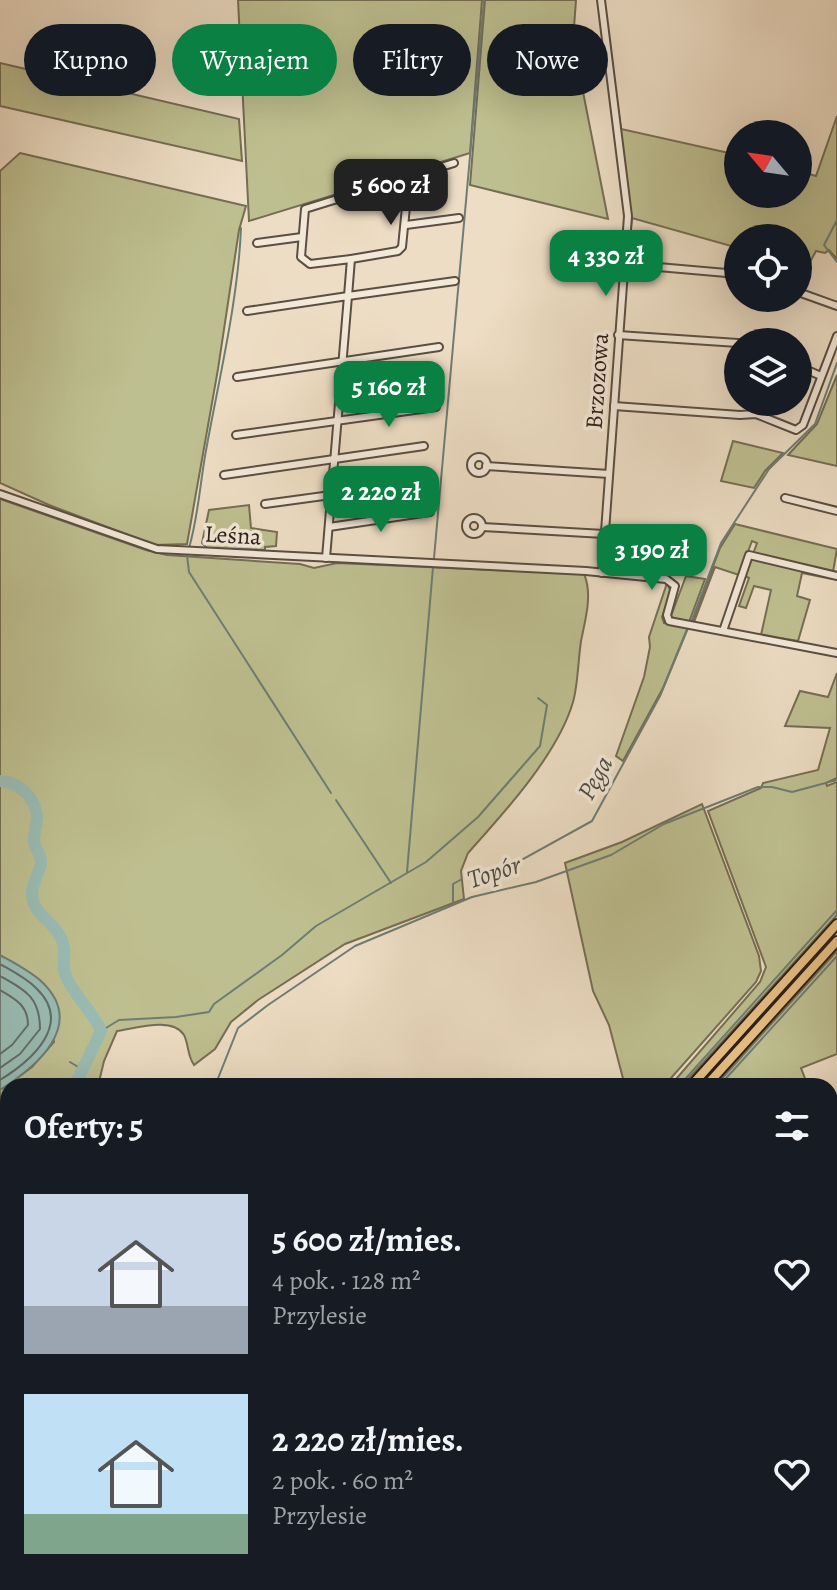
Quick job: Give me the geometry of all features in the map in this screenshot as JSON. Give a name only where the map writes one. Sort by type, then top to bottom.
[{"type":"main road","points":[[698,1078],[837,924]]},
{"type":"main road","points":[[713,1078],[837,941]]},
{"type":"street","name":"Brzozowa","points":[[601,0],[628,216],[602,573]]},
{"type":"street","points":[[409,177],[406,225],[402,247],[398,251],[306,263],[301,257],[305,209],[454,163]]},
{"type":"street","points":[[406,225],[459,218]]},
{"type":"street","points":[[257,243],[302,237]]},
{"type":"street","points":[[326,558],[351,259]]},
{"type":"street","points":[[624,264],[724,273]]},
{"type":"street","points":[[247,311],[455,281]]},
{"type":"street","points":[[812,297],[837,306]]},
{"type":"street","points":[[618,335],[724,342]]},
{"type":"street","points":[[614,406],[740,415],[750,413],[799,429],[837,336]]},
{"type":"street","points":[[237,377],[439,347]]},
{"type":"street","points":[[812,372],[821,376]]},
{"type":"street","points":[[236,435],[436,407]]},
{"type":"street","points":[[224,475],[424,446]]},
{"type":"street","points":[[486,466],[609,474]]},
{"type":"street","name":"Leśna","points":[[0,494],[157,549],[602,573],[672,581],[675,591],[667,619],[723,631]]},
{"type":"street","points":[[265,504],[331,495]]},
{"type":"street","points":[[785,498],[837,511]]},
{"type":"street","points":[[329,527],[430,512]]},
{"type":"street","points":[[482,527],[604,534]]},
{"type":"street","points":[[837,576],[749,555],[723,631],[837,653]]},
{"type":"green space","points":[[238,0],[482,0],[470,153],[249,221],[243,96],[337,96],[337,24],[239,24]]},
{"type":"green space","points":[[485,0],[576,0],[574,24],[487,24],[487,96],[584,96],[608,219],[470,185]]},
{"type":"green space","points":[[608,36],[621,129],[724,152],[724,208],[812,208],[812,175],[816,176],[837,116],[837,259],[829,250],[825,253],[816,251],[812,258],[812,224],[724,224],[724,244],[632,218],[628,255],[629,216]]},
{"type":"green space","points":[[0,63],[24,69],[24,96],[141,96],[239,119],[242,161],[0,106]]},
{"type":"green space","points":[[20,153],[246,206],[239,230],[187,544],[155,545],[0,483],[0,171]]},
{"type":"green space","points":[[837,375],[837,466],[788,455],[817,424]]},
{"type":"green space","points":[[733,441],[783,453],[754,488],[721,481]]},
{"type":"green space","points":[[0,499],[167,555],[300,564],[314,568],[337,563],[584,574],[588,599],[586,616],[575,695],[566,722],[543,762],[468,853],[461,871],[464,899],[345,944],[258,1000],[231,1022],[215,1049],[194,1065],[184,1035],[178,1029],[152,1025],[117,1031],[100,1078],[17,1078],[32,1067],[54,1042],[44,984],[0,955]]},
{"type":"green space","points":[[249,505],[251,528],[277,532],[276,546],[265,547],[265,550],[207,548],[202,543],[209,510]]},
{"type":"green space","points":[[735,524],[837,549],[833,572],[837,573],[837,580],[802,573],[797,596],[810,600],[798,641],[761,635],[771,590],[754,586],[746,608],[739,606],[749,578],[745,576],[757,543],[752,541],[739,575],[715,567],[692,622],[720,548]]},
{"type":"green space","points":[[686,576],[705,579],[689,622],[675,620],[671,616]]},
{"type":"green space","points":[[667,583],[671,592],[662,617],[664,623],[688,627],[663,688],[623,761],[616,756],[644,677],[649,637]]},
{"type":"green space","points":[[837,673],[837,778],[826,783],[827,786],[837,782],[837,915],[689,1078],[677,1078],[760,982],[766,967],[708,811],[761,788],[763,783],[818,770],[830,728],[785,726],[800,691],[828,697]]},
{"type":"green space","points":[[702,804],[759,956],[761,971],[756,982],[671,1078],[623,1078],[609,1025],[593,991],[565,863],[622,842]]},
{"type":"green space","points":[[837,951],[837,1054],[801,1068],[805,1078],[722,1078]]},
{"type":"water","points":[[0,955],[42,982],[55,998],[59,1014],[58,1029],[41,1057],[18,1078],[0,1078]]},
{"type":"waterway","points":[[434,558],[484,0]]},
{"type":"waterway","points":[[837,220],[824,245],[837,262]]},
{"type":"waterway","points":[[189,548],[232,310],[241,228]]},
{"type":"waterway","name":"Pęga","points":[[691,622],[721,543],[769,469],[815,424],[837,363]]},
{"type":"waterway","points":[[187,555],[189,572],[331,793]]},
{"type":"waterway","points":[[407,872],[433,567]]},
{"type":"waterway","name":"Pęga","points":[[467,877],[507,868],[592,821],[660,696],[688,628]]},
{"type":"waterway","points":[[101,1031],[119,1020],[209,1012],[214,1004],[316,926],[426,862],[478,817],[540,746],[547,705],[538,698]]},
{"type":"waterway","name":"Topór","points":[[218,1078],[238,1028],[355,946],[472,897],[536,882],[611,855],[664,824],[758,787],[792,792],[837,780]]},
{"type":"waterway","points":[[0,781],[19,787],[36,809],[34,841],[41,864],[32,889],[33,901],[61,938],[65,974],[101,1031],[78,1078]]},
{"type":"waterway","points":[[336,800],[391,883]]},
{"type":"waterway","name":"Pęga","points":[[453,904],[453,884],[462,879]]},
{"type":"waterway","points":[[686,1078],[837,910]]},
{"type":"waterway","points":[[726,1078],[837,956]]},
{"type":"waterway","points":[[70,1062],[83,1070]]}]
